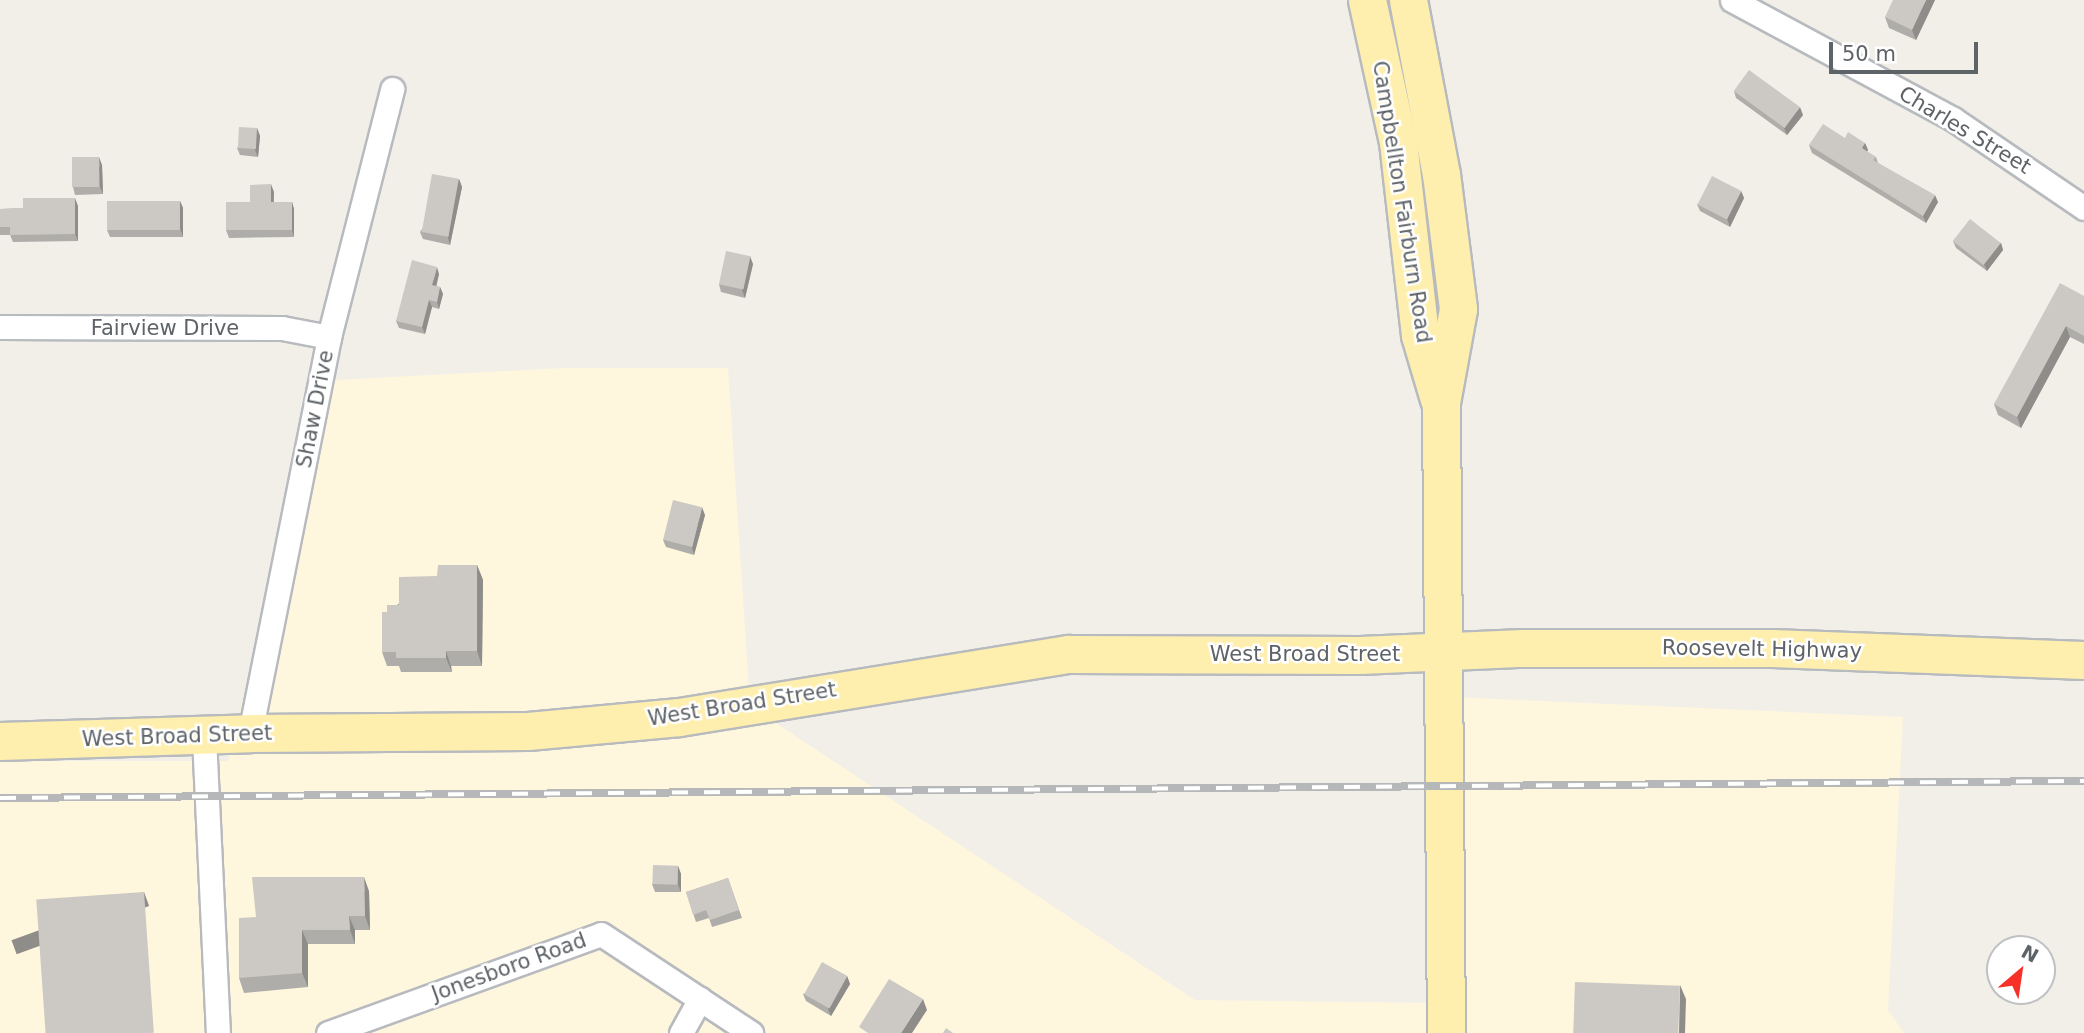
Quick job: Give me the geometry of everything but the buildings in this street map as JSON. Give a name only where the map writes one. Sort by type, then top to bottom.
[{"type":"main road","name":"Campbellton Fairburn Road","points":[[1367,0],[1398,142],[1420,335],[1441,403]]},
{"type":"main road","name":"Campbellton Fairburn Road","points":[[1408,0],[1439,161],[1458,309],[1441,403],[1440,653],[1446,1033]]},
{"type":"main road","name":"Roosevelt Highway","points":[[1440,653],[1523,648],[1772,648],[2084,660]]},
{"type":"main road","name":"West Broad Street","points":[[0,741],[204,737],[250,733],[528,731],[679,717],[1068,654],[1440,653]]},
{"type":"street","name":"Charles Street","points":[[1732,0],[1952,119],[2084,208]]},
{"type":"street","name":"Shaw Drive","points":[[250,733],[329,337],[392,89]]},
{"type":"street","name":"Fairview Drive","points":[[0,327],[282,328],[329,337]]},
{"type":"street","points":[[204,737],[218,1033]]},
{"type":"street","name":"Jonesboro Road","points":[[328,1033],[601,934],[751,1033]]},
{"type":"street","points":[[681,1033],[700,999]]},
{"type":"shaded area","points":[[564,368],[728,368],[750,706],[1195,1000],[1446,1003],[1450,697],[1903,717],[1888,1010],[1904,1033],[0,1033],[0,761],[228,761],[318,381]]},
{"type":"railway","points":[[0,798],[2084,781]]}]
